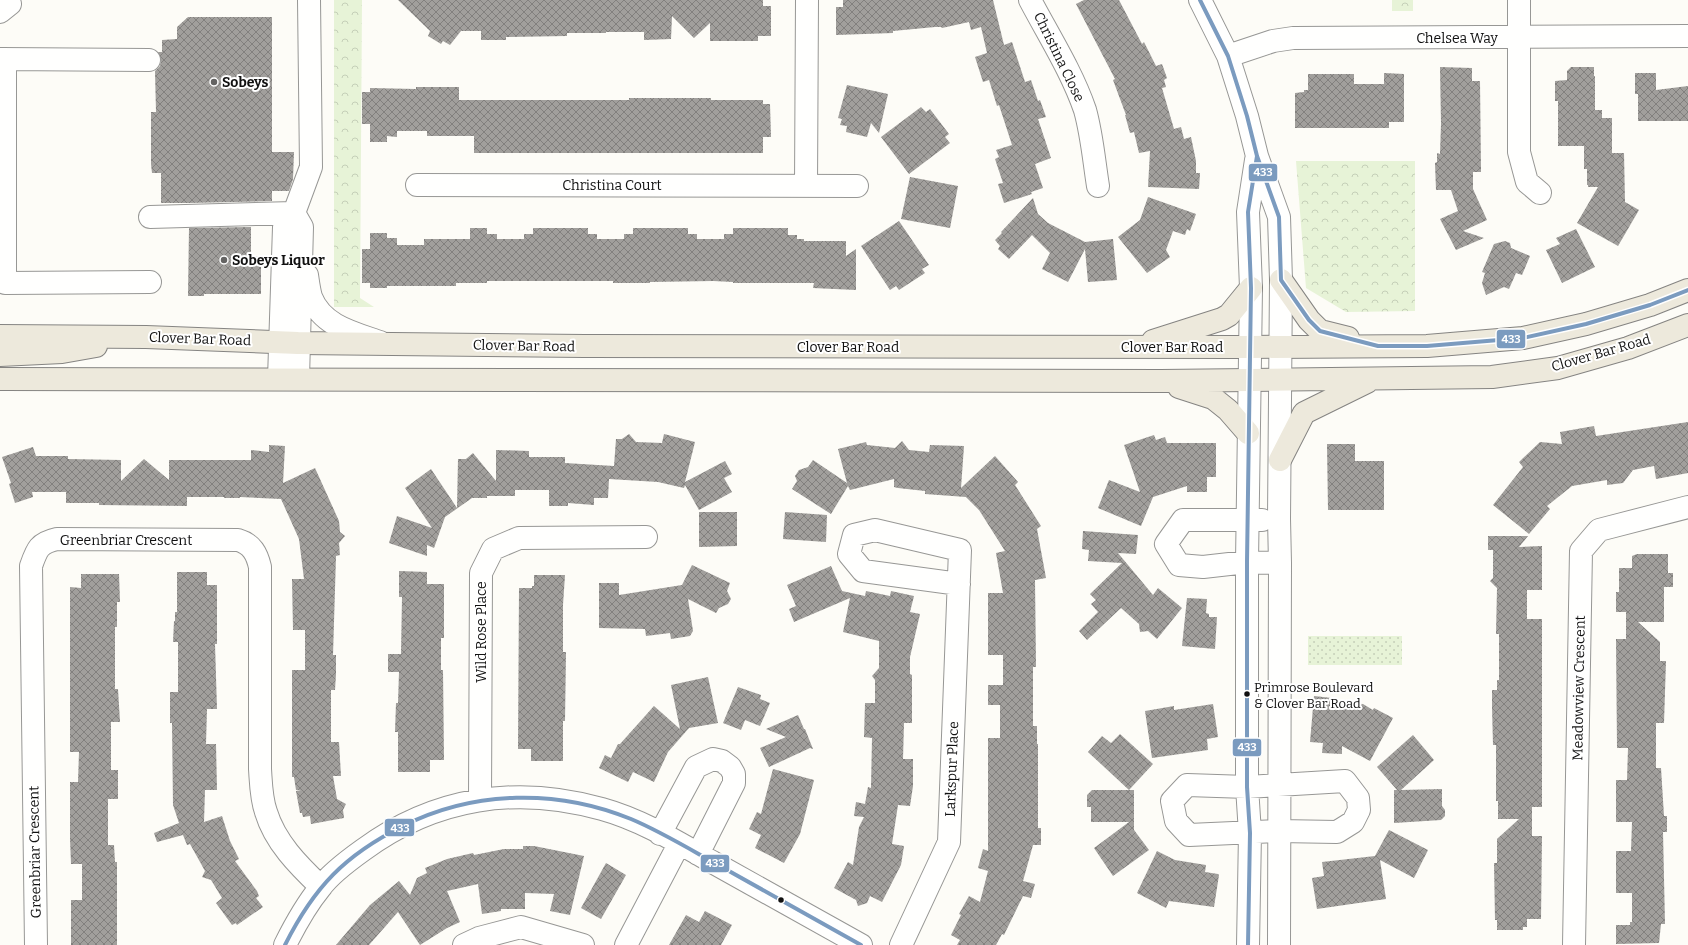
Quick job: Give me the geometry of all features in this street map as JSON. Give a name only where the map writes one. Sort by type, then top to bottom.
[{"type":"main road","points":[[1282,280],[1309,320],[1320,332],[1378,346]]},
{"type":"main road","points":[[1134,347],[1222,319],[1229,315],[1251,288]]},
{"type":"main road","name":"Clover Bar Road","points":[[0,336],[146,337],[289,343],[585,346],[1427,346],[1523,338],[1586,324],[1650,305],[1688,290]]},
{"type":"main road","name":"Clover Bar Road","points":[[0,379],[1161,381],[1373,379],[1492,376],[1558,368],[1628,348],[1688,325]]},
{"type":"main road","points":[[0,355],[62,352],[146,337]]},
{"type":"main road","points":[[1280,460],[1304,413],[1373,379]]},
{"type":"main road","points":[[1161,381],[1213,398],[1228,410],[1248,433]]},
{"type":"street","points":[[288,379],[289,343],[284,227],[294,213],[311,167],[309,0]]},
{"type":"street","points":[[806,186],[807,0]]},
{"type":"street","name":"Christina Close","points":[[1030,0],[1069,72],[1080,97],[1088,127],[1098,186]]},
{"type":"street","points":[[1200,0],[1228,56],[1247,116],[1257,156],[1279,216],[1282,280],[1279,519],[1279,945]]},
{"type":"street","points":[[1519,0],[1519,152],[1527,182],[1540,193]]},
{"type":"street","name":"Chelsea Way","points":[[1228,56],[1273,41],[1293,38],[1688,36]]},
{"type":"street","points":[[149,60],[3,59],[3,283],[150,282]]},
{"type":"street","points":[[1248,945],[1250,833],[1247,787],[1247,562],[1251,288],[1248,212],[1257,156]]},
{"type":"street","name":"Christina Court","points":[[417,185],[857,186]]},
{"type":"street","points":[[150,217],[294,213]]},
{"type":"street","points":[[289,343],[302,250],[302,227],[294,213]]},
{"type":"street","points":[[302,250],[311,297],[326,319],[351,333],[387,344]]},
{"type":"street","name":"Meadowview Crescent","points":[[1574,945],[1581,551],[1599,530],[1688,507]]},
{"type":"street","points":[[1279,519],[1183,520],[1166,544],[1179,565],[1203,567],[1247,562],[1280,563]]},
{"type":"street","name":"Larkspur Place","points":[[901,945],[949,842],[959,584],[960,550],[875,530],[854,535],[849,554],[863,571],[959,584]]},
{"type":"street","name":"Wild Rose Place","points":[[480,800],[481,573],[494,549],[519,538],[646,537]]},
{"type":"street","name":"Greenbriar Crescent","points":[[36,945],[31,566],[39,547],[47,541],[57,539],[238,540],[245,542],[256,553],[260,568],[260,769],[263,797],[266,812],[274,832],[303,870],[321,886]]},
{"type":"street","points":[[626,945],[669,839],[696,767],[713,760],[722,761],[730,767],[734,774],[734,783],[698,854]]},
{"type":"street","points":[[1345,781],[1358,798],[1359,810],[1353,822],[1337,832],[1279,831],[1189,835],[1176,821],[1172,801],[1187,785],[1247,787],[1280,784],[1345,781]]},
{"type":"street","points":[[285,945],[295,925],[321,886],[353,857],[378,839],[404,824],[455,804],[480,800],[522,797],[562,800],[604,809],[630,819],[698,854],[862,945]]},
{"type":"street","points":[[464,945],[479,938],[521,927],[583,945]]},
{"type":"green space","points":[[334,0],[362,0],[360,298],[374,307],[334,307]]},
{"type":"green space","points":[[1392,0],[1413,0],[1413,11],[1392,11]]},
{"type":"green space","points":[[1296,161],[1415,161],[1415,311],[1346,312],[1306,288]]},
{"type":"green space","points":[[1308,636],[1402,636],[1402,665],[1308,665]]},
{"type":"building","points":[[398,0],[763,0],[763,6],[771,6],[771,36],[758,36],[758,41],[710,41],[710,23],[694,38],[672,16],[671,39],[644,40],[644,32],[606,32],[567,33],[567,36],[506,37],[506,40],[481,40],[481,31],[461,31],[450,45],[443,41],[441,44],[428,36],[430,31]]},
{"type":"building","points":[[843,0],[993,0],[1004,45],[1012,42],[1025,82],[1031,80],[1038,101],[1040,100],[1046,117],[1038,119],[1051,158],[1035,164],[1043,188],[1031,192],[1032,194],[1004,203],[998,184],[1003,183],[995,159],[999,157],[996,150],[1012,145],[989,80],[983,82],[975,57],[987,53],[981,27],[971,30],[969,22],[942,28],[935,27],[893,31],[893,33],[836,35],[836,7],[843,7]]},
{"type":"building","points":[[1084,0],[1119,0],[1142,44],[1144,42],[1156,66],[1162,64],[1167,78],[1164,80],[1166,87],[1162,88],[1174,129],[1181,127],[1184,139],[1191,137],[1196,161],[1196,173],[1200,173],[1199,189],[1148,187],[1150,151],[1139,153],[1134,132],[1130,133],[1126,115],[1113,80],[1115,79],[1076,4]]},
{"type":"building","name":"Sobeys","points":[[188,17],[272,17],[272,152],[294,152],[293,179],[289,191],[272,191],[272,201],[161,203],[161,173],[152,173],[151,164],[151,112],[156,112],[155,71],[160,66],[161,60],[158,52],[162,52],[162,40],[177,39],[177,27]]},
{"type":"building","points":[[1440,67],[1472,68],[1472,81],[1480,81],[1481,172],[1473,172],[1473,189],[1487,220],[1463,231],[1484,238],[1456,250],[1440,219],[1458,211],[1451,190],[1436,190],[1435,163],[1437,162],[1437,153],[1440,154],[1441,124]]},
{"type":"building","points":[[1571,67],[1594,67],[1595,110],[1602,110],[1602,118],[1612,118],[1612,153],[1624,153],[1625,202],[1639,210],[1618,246],[1577,223],[1598,187],[1588,187],[1587,185],[1587,169],[1584,169],[1584,146],[1558,146],[1558,101],[1555,101],[1555,81],[1567,80],[1567,71]]},
{"type":"building","points":[[1384,73],[1404,74],[1404,122],[1389,122],[1389,128],[1295,128],[1295,93],[1308,90],[1308,74],[1354,74],[1354,84],[1384,84]]},
{"type":"building","points":[[1635,73],[1656,73],[1656,90],[1688,86],[1688,121],[1638,121],[1638,94],[1635,94]]},
{"type":"building","points":[[847,85],[888,94],[879,133],[871,123],[867,137],[846,132],[847,126],[840,125],[842,119],[838,118]]},
{"type":"building","points":[[416,87],[459,87],[459,100],[629,100],[629,98],[711,98],[711,100],[763,100],[763,104],[770,104],[771,137],[763,137],[763,153],[474,153],[474,136],[427,136],[427,131],[397,131],[397,137],[387,136],[387,142],[370,142],[370,124],[362,124],[362,92],[370,92],[370,88],[416,89]]},
{"type":"building","points":[[921,107],[926,112],[930,109],[949,134],[945,137],[950,143],[909,174],[881,137]]},
{"type":"building","points":[[910,177],[958,186],[950,228],[901,219]]},
{"type":"building","points":[[1148,197],[1196,214],[1190,231],[1187,229],[1185,235],[1173,231],[1166,250],[1170,257],[1147,273],[1118,237],[1140,220]]},
{"type":"building","points":[[1033,198],[1038,214],[1048,223],[1085,242],[1113,239],[1117,280],[1088,282],[1085,249],[1068,282],[1042,269],[1050,253],[1032,235],[1009,259],[998,249],[1000,246],[995,240]]},
{"type":"building","points":[[899,221],[929,265],[922,269],[925,273],[899,290],[896,286],[890,290],[861,246]]},
{"type":"building","name":"Sobeys Liquor","points":[[251,227],[251,256],[261,256],[261,294],[204,294],[204,296],[188,296],[189,228]]},
{"type":"building","points":[[470,228],[487,228],[487,234],[497,234],[497,239],[524,239],[524,234],[533,234],[533,228],[588,228],[588,234],[597,234],[597,239],[624,239],[624,234],[633,234],[633,228],[688,228],[688,234],[697,234],[697,239],[724,239],[724,234],[733,234],[733,228],[788,228],[788,235],[797,235],[797,239],[804,239],[804,241],[846,241],[846,256],[856,249],[856,290],[813,288],[814,283],[733,283],[713,281],[613,283],[613,281],[487,281],[487,283],[456,283],[456,286],[387,286],[387,288],[370,288],[370,283],[362,283],[362,249],[370,249],[370,233],[387,233],[387,238],[397,238],[397,245],[424,245],[424,239],[470,239]]},
{"type":"building","points":[[1576,229],[1595,267],[1562,283],[1546,250],[1560,244],[1556,238]]},
{"type":"building","points":[[1505,241],[1510,243],[1511,248],[1530,256],[1522,275],[1516,273],[1509,289],[1504,287],[1486,295],[1482,283],[1485,273],[1482,272],[1494,244]]},
{"type":"building","points":[[1688,422],[1688,473],[1656,479],[1654,466],[1633,470],[1623,483],[1607,485],[1607,480],[1572,486],[1547,506],[1550,509],[1529,534],[1493,505],[1523,467],[1519,462],[1540,442],[1562,444],[1560,432],[1594,426],[1596,436]]},
{"type":"building","points":[[629,434],[636,442],[662,443],[664,434],[695,442],[685,482],[725,461],[732,474],[724,478],[732,492],[699,510],[685,485],[684,488],[658,482],[609,479],[608,498],[594,498],[594,505],[568,503],[568,506],[549,506],[549,490],[515,490],[515,496],[487,496],[487,498],[472,498],[445,517],[434,548],[427,545],[427,556],[389,543],[397,516],[432,528],[405,488],[431,469],[457,508],[458,459],[466,459],[473,453],[496,481],[496,450],[529,451],[529,457],[565,457],[565,463],[614,466],[616,439],[622,439]]},
{"type":"building","points":[[1154,435],[1156,440],[1165,437],[1167,443],[1216,443],[1216,477],[1207,477],[1207,492],[1187,492],[1187,486],[1153,497],[1141,526],[1098,508],[1109,480],[1140,492],[1124,445]]},
{"type":"building","points":[[902,441],[909,450],[929,452],[930,445],[964,446],[961,488],[995,456],[1018,482],[1015,485],[1041,526],[1037,529],[1046,578],[1035,580],[1036,667],[1033,667],[1033,726],[1037,726],[1038,828],[1041,828],[1041,845],[1033,845],[1023,881],[1035,884],[1031,898],[1023,896],[1004,935],[1002,934],[996,945],[957,945],[960,940],[951,935],[961,915],[959,914],[969,896],[980,902],[988,871],[978,868],[983,849],[988,851],[988,738],[1000,738],[1000,705],[988,705],[988,685],[1003,685],[1003,655],[988,655],[988,593],[1003,593],[996,553],[1005,551],[979,510],[966,497],[925,494],[925,491],[894,487],[894,479],[850,490],[848,486],[831,514],[792,489],[797,481],[795,476],[799,470],[808,467],[813,460],[847,483],[838,449],[866,442],[867,445],[895,448]]},
{"type":"building","points":[[1327,444],[1355,444],[1355,461],[1384,461],[1384,510],[1328,510]]},
{"type":"building","points":[[269,445],[285,446],[283,483],[315,468],[339,521],[340,532],[345,536],[339,543],[340,555],[336,556],[333,655],[336,655],[336,674],[335,690],[331,690],[331,742],[339,742],[341,776],[333,776],[337,799],[346,804],[343,810],[344,818],[311,824],[310,816],[303,817],[302,813],[300,813],[296,791],[301,790],[296,790],[294,777],[292,777],[292,670],[305,670],[305,630],[293,630],[292,579],[304,579],[299,539],[281,499],[187,497],[187,506],[99,505],[99,503],[66,503],[66,492],[32,492],[33,497],[15,503],[9,484],[11,483],[2,457],[33,447],[36,456],[68,456],[68,459],[121,460],[121,481],[144,459],[169,480],[169,460],[251,460],[251,450],[269,452]]},
{"type":"building","points":[[699,512],[737,512],[737,546],[699,547]]},
{"type":"building","points":[[785,512],[827,515],[826,542],[783,539]]},
{"type":"building","points":[[1083,531],[1138,535],[1136,554],[1118,553],[1153,595],[1158,588],[1182,608],[1157,639],[1148,631],[1140,632],[1139,624],[1121,608],[1087,640],[1079,631],[1098,612],[1091,604],[1096,600],[1090,594],[1122,563],[1088,561],[1089,550],[1082,549]]},
{"type":"building","points":[[1488,536],[1528,536],[1519,547],[1542,546],[1542,590],[1527,590],[1527,619],[1542,619],[1542,807],[1532,807],[1532,836],[1542,836],[1541,919],[1527,919],[1527,927],[1523,927],[1523,930],[1497,930],[1497,920],[1495,920],[1494,863],[1497,863],[1497,839],[1519,819],[1498,819],[1498,801],[1496,801],[1496,745],[1493,745],[1492,690],[1497,690],[1497,680],[1499,680],[1499,634],[1496,634],[1497,588],[1490,581],[1493,578],[1493,550],[1488,550]]},
{"type":"building","points":[[1637,554],[1668,554],[1668,573],[1673,573],[1673,587],[1664,587],[1664,622],[1638,622],[1660,642],[1660,661],[1666,661],[1664,723],[1656,723],[1656,768],[1661,768],[1664,816],[1667,816],[1667,832],[1663,832],[1665,924],[1661,924],[1659,943],[1616,944],[1616,925],[1630,925],[1630,922],[1632,922],[1632,893],[1616,893],[1616,851],[1631,851],[1632,822],[1616,822],[1616,780],[1627,780],[1628,748],[1617,748],[1616,639],[1626,639],[1626,612],[1616,612],[1616,592],[1619,592],[1619,568],[1632,568],[1632,556]]},
{"type":"building","points":[[692,565],[730,583],[727,591],[731,599],[728,604],[719,608],[716,613],[688,599],[693,631],[690,636],[671,639],[670,633],[646,636],[645,629],[599,628],[599,583],[619,583],[619,595],[682,585]]},
{"type":"building","points":[[831,566],[842,591],[865,596],[866,591],[890,596],[891,591],[914,596],[910,612],[920,614],[910,657],[910,674],[912,675],[912,723],[904,723],[903,759],[913,759],[913,786],[910,806],[898,805],[892,844],[904,846],[901,865],[882,902],[870,896],[867,903],[858,906],[856,900],[834,888],[848,862],[853,865],[859,827],[864,817],[854,816],[856,802],[865,804],[868,787],[871,788],[872,738],[864,737],[865,703],[875,703],[875,680],[872,676],[879,668],[879,641],[843,632],[850,598],[794,622],[789,609],[796,606],[787,585]]},
{"type":"building","points":[[399,571],[427,572],[427,584],[444,584],[444,638],[441,638],[441,670],[443,670],[444,760],[430,760],[430,772],[398,772],[398,732],[395,732],[399,672],[388,672],[388,654],[401,654],[402,597],[399,597]]},
{"type":"building","points":[[177,572],[207,572],[207,585],[217,585],[217,644],[215,644],[217,709],[207,709],[206,744],[216,744],[217,790],[205,790],[204,822],[222,816],[230,841],[239,859],[235,861],[257,891],[259,896],[256,898],[263,907],[237,925],[236,923],[232,925],[216,903],[222,898],[211,880],[202,877],[205,871],[190,844],[187,845],[183,835],[157,842],[154,833],[179,823],[173,805],[172,723],[170,723],[170,692],[178,692],[178,642],[173,642],[175,612],[177,612]]},
{"type":"building","points":[[81,574],[119,574],[120,602],[117,602],[117,627],[115,627],[115,689],[118,689],[120,722],[111,722],[111,770],[118,770],[118,799],[108,799],[108,845],[114,845],[115,862],[117,862],[117,945],[71,945],[71,900],[82,900],[82,864],[71,864],[70,782],[78,782],[79,752],[70,752],[70,587],[81,588]]},
{"type":"building","points":[[534,575],[565,575],[563,605],[563,652],[566,652],[563,761],[531,761],[531,749],[518,749],[519,588],[532,588],[532,586],[534,586]]},
{"type":"building","points":[[1187,598],[1207,599],[1206,613],[1209,614],[1209,617],[1217,617],[1215,649],[1182,646]]},
{"type":"building","points":[[708,677],[718,723],[689,728],[668,752],[654,782],[633,772],[628,782],[599,768],[605,755],[611,758],[618,744],[620,744],[654,706],[680,729],[671,685]]},
{"type":"building","points":[[738,687],[761,695],[760,699],[770,703],[760,726],[745,720],[741,730],[723,723]]},
{"type":"building","points":[[1314,696],[1332,698],[1331,702],[1363,704],[1373,710],[1374,708],[1393,718],[1370,761],[1342,746],[1342,754],[1322,753],[1323,743],[1310,742]]},
{"type":"building","points":[[1213,704],[1218,737],[1207,739],[1208,750],[1152,758],[1145,711],[1174,706],[1174,710]]},
{"type":"building","points":[[798,715],[813,749],[810,748],[769,767],[760,748],[786,737],[766,729]]},
{"type":"building","points":[[1120,734],[1153,764],[1129,790],[1088,752],[1102,736],[1111,743]]},
{"type":"building","points":[[1413,735],[1434,760],[1401,790],[1442,789],[1442,806],[1445,810],[1445,816],[1441,820],[1394,823],[1394,790],[1397,790],[1377,767]]},
{"type":"building","points":[[773,769],[814,780],[800,834],[784,863],[755,848],[761,835],[749,829],[757,812],[761,814]]},
{"type":"building","points":[[1092,790],[1134,790],[1134,830],[1149,850],[1113,876],[1094,848],[1129,822],[1091,822],[1091,807],[1087,807],[1087,795]]},
{"type":"building","points":[[1389,830],[1428,850],[1414,878],[1380,860],[1386,899],[1317,909],[1312,878],[1324,876],[1322,862],[1375,856]]},
{"type":"building","points":[[523,846],[534,846],[584,856],[570,915],[550,911],[554,894],[525,893],[525,909],[501,909],[501,911],[482,914],[478,884],[447,891],[460,922],[447,928],[420,945],[398,912],[369,945],[336,945],[370,905],[399,881],[410,895],[417,878],[427,873],[425,868],[447,859],[473,853],[474,855],[504,849],[523,849]]},
{"type":"building","points":[[1157,851],[1175,860],[1206,865],[1205,872],[1218,874],[1214,907],[1169,901],[1166,908],[1137,893]]},
{"type":"building","points":[[606,863],[626,875],[601,919],[581,908]]},
{"type":"building","points":[[705,911],[732,925],[721,945],[669,945],[686,915],[699,922]]},
{"type":"transit line","name":"433","points":[[1200,0],[1228,56],[1247,116],[1257,156],[1279,217],[1281,280],[1309,320],[1320,331],[1378,346],[1427,346],[1523,338],[1586,324],[1650,305],[1688,290]]},
{"type":"transit line","name":"433","points":[[1248,945],[1250,833],[1247,787],[1247,562],[1251,288],[1248,212],[1257,156]]},
{"type":"transit line","name":"433","points":[[285,945],[308,906],[333,875],[348,861],[382,837],[430,814],[487,800],[516,798],[575,802],[603,809],[631,819],[676,841],[861,945]]},
{"type":"place","name":"Sobeys","points":[[214,82]]},
{"type":"place","name":"Sobeys Liquor","points":[[224,260]]},
{"type":"place","name":"Primrose Boulevard & Clover Bar Road","points":[[1247,694]]}]
